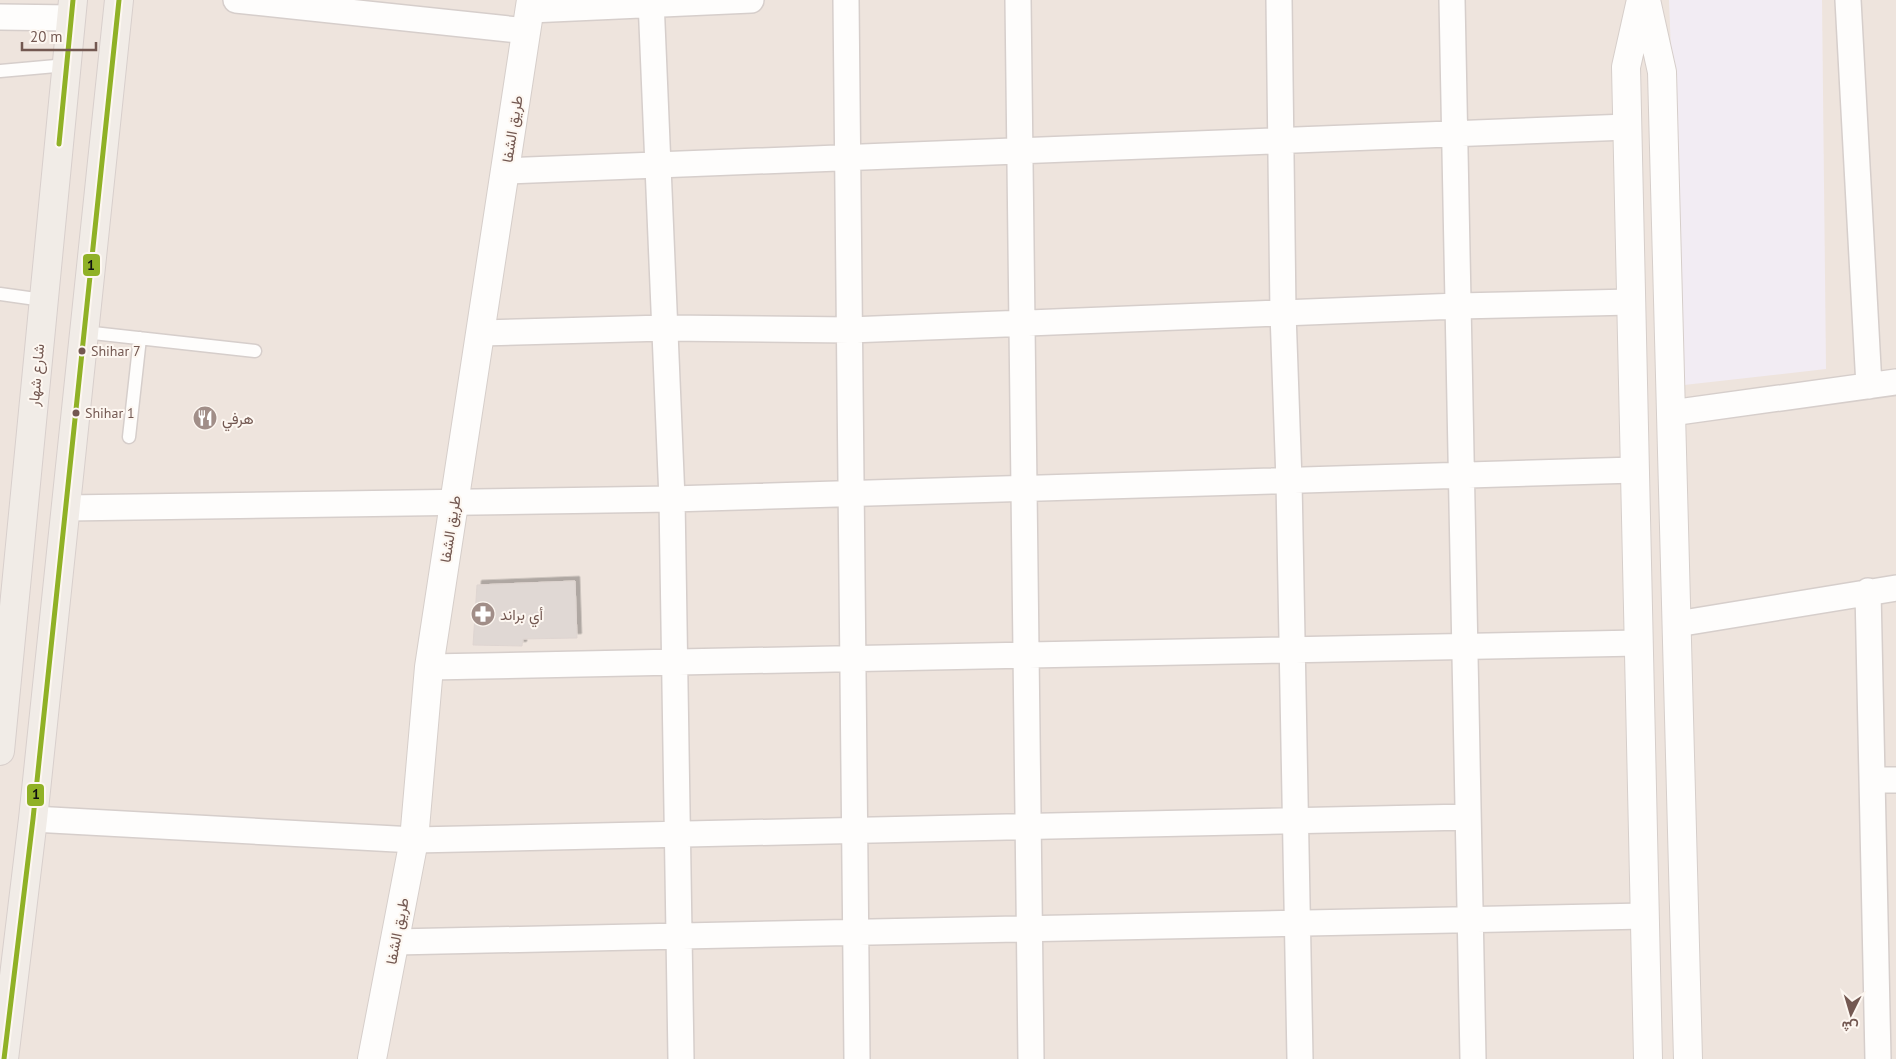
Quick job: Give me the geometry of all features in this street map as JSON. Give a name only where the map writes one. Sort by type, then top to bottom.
[{"type":"main road","points":[[4,1059],[33,819],[119,0]]},
{"type":"main road","name":"شارع شهار","points":[[0,751],[4,677],[72,9]]},
{"type":"street","points":[[236,0],[530,13],[651,2],[751,0]]},
{"type":"street","points":[[846,0],[857,1059]]},
{"type":"street","points":[[1018,0],[1031,1059]]},
{"type":"street","points":[[1279,0],[1300,1059]]},
{"type":"street","points":[[1452,0],[1473,1059]]},
{"type":"street","points":[[1641,0],[1626,67],[1648,1059]]},
{"type":"street","points":[[1646,0],[1662,72],[1688,1059]]},
{"type":"street","points":[[1848,0],[1868,386]]},
{"type":"street","points":[[651,2],[672,499],[681,1059]]},
{"type":"street","points":[[0,17],[72,9]]},
{"type":"street","name":"طريق الشفا","points":[[372,1059],[414,840],[429,668],[530,13]]},
{"type":"street","points":[[505,171],[1627,128]]},
{"type":"street","points":[[480,332],[664,328],[850,330],[1458,306],[1631,302]]},
{"type":"street","points":[[1672,413],[1896,382]]},
{"type":"street","points":[[66,508],[672,499],[1635,470]]},
{"type":"street","points":[[1677,624],[1896,588]]},
{"type":"street","points":[[1868,592],[1884,780],[1878,1059]]},
{"type":"street","points":[[429,668],[1639,643]]},
{"type":"street","points":[[33,819],[414,840],[1468,817]]},
{"type":"street","points":[[394,942],[1645,916]]},
{"type":"lane","points":[[0,71],[67,65]]},
{"type":"lane","points":[[0,294],[43,300]]},
{"type":"lane","points":[[84,332],[255,351]]},
{"type":"lane","points":[[129,437],[140,338]]},
{"type":"shaded area","points":[[0,0],[1896,0],[1896,1059],[0,1059]]},
{"type":"shaded area","points":[[1669,0],[1822,0],[1826,369],[1684,385]]},
{"type":"building","points":[[575,581],[577,638],[523,639],[522,646],[473,645],[477,585]]},
{"type":"transit line","name":"1","points":[[59,144],[73,0]]},
{"type":"transit line","name":"1","points":[[4,1059],[33,819],[119,0]]},
{"type":"place","name":"Shihar 7","points":[[82,351]]},
{"type":"place","name":"Shihar 1","points":[[76,413]]},
{"type":"place","name":"هرفي","points":[[205,418]]},
{"type":"place","name":"أي براند","points":[[483,614]]}]
